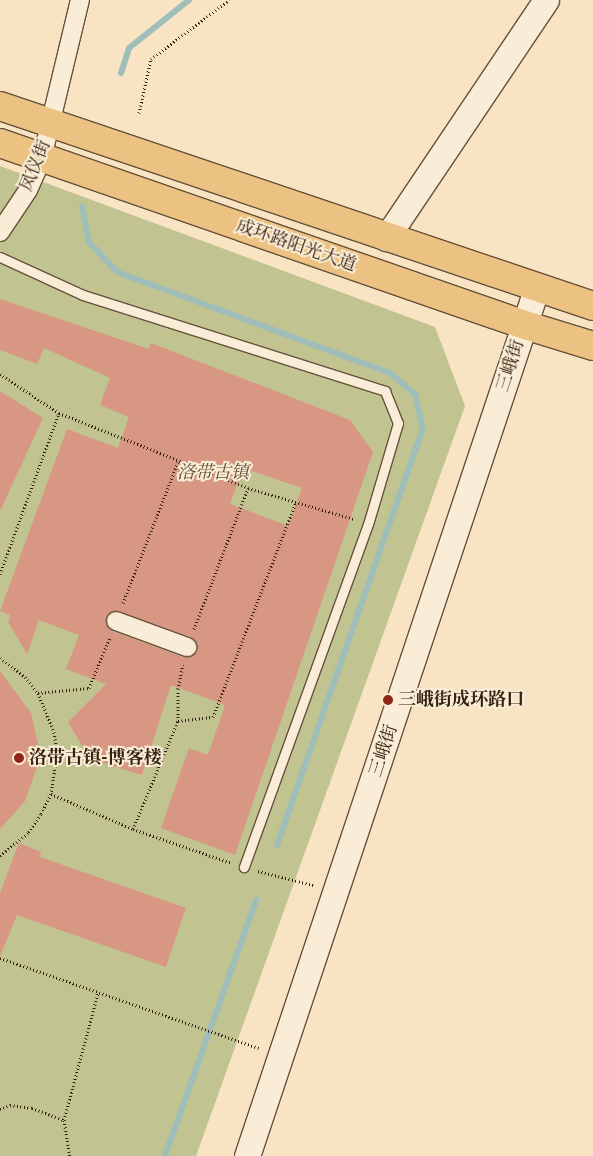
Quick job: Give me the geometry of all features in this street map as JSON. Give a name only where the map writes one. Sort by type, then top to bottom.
[{"type":"main road","name":"成环路阳光大道","points":[[0,106],[386,238],[593,306]]},
{"type":"main road","name":"成环路阳光大道","points":[[0,143],[525,325],[593,346]]},
{"type":"street","name":"凤仪街","points":[[0,232],[28,190],[42,158],[52,124],[80,0]]},
{"type":"street","points":[[386,238],[546,0]]},
{"type":"street","name":"三峨街","points":[[247,1156],[338,891],[537,287]]},
{"type":"street","points":[[116,621],[187,647]]},
{"type":"lane","points":[[0,257],[83,295],[386,391],[398,423],[368,524],[244,867]]},
{"type":"path","points":[[139,113],[151,59],[229,0]]},
{"type":"path","points":[[0,374],[59,413],[178,462],[248,488],[368,524]]},
{"type":"path","points":[[0,574],[59,413]]},
{"type":"path","points":[[38,693],[89,688],[178,462]]},
{"type":"path","points":[[178,721],[213,717],[296,502]]},
{"type":"path","points":[[0,658],[25,677],[38,693],[54,732],[56,774],[51,794],[28,833],[0,856]]},
{"type":"path","points":[[51,794],[133,829],[244,867],[338,891]]},
{"type":"path","points":[[0,958],[238,1041]]},
{"type":"path","points":[[70,1156],[64,1120],[98,993]]},
{"type":"path","points":[[0,1109],[10,1105],[32,1108],[64,1120]]},
{"type":"green space","name":"洛带古镇","points":[[0,166],[435,327],[465,406],[196,1156],[0,1156]]},
{"type":"building","points":[[0,299],[149,349],[151,343],[350,420],[373,452],[235,855],[161,828],[189,748],[208,755],[225,705],[171,685],[142,775],[90,759],[68,722],[106,684],[66,669],[79,635],[39,620],[27,654],[8,622],[10,615],[0,611],[67,429],[118,448],[129,417],[100,405],[110,378],[44,348],[37,364],[0,350]],"holes":[[[243,468],[302,488],[288,526],[230,504]],[[115,611],[191,637],[197,645],[197,651],[189,657],[183,657],[112,631],[108,627],[106,618]]]},
{"type":"building","points":[[0,391],[43,418],[0,511]]},
{"type":"building","name":"洛带古镇-博客楼","points":[[0,671],[31,713],[39,749],[37,767],[25,801],[0,829]]},
{"type":"building","points":[[19,843],[41,852],[40,857],[186,908],[166,967],[17,915],[0,956],[0,893]]},
{"type":"waterway","points":[[121,73],[129,48],[189,0]]},
{"type":"waterway","points":[[82,206],[89,242],[117,272],[390,373],[415,394],[423,428],[277,845]]},
{"type":"waterway","points":[[165,1156],[256,900]]},
{"type":"place","name":"三峨街成环路口","points":[[388,700]]},
{"type":"place","name":"洛带古镇-博客楼","points":[[19,758]]}]
